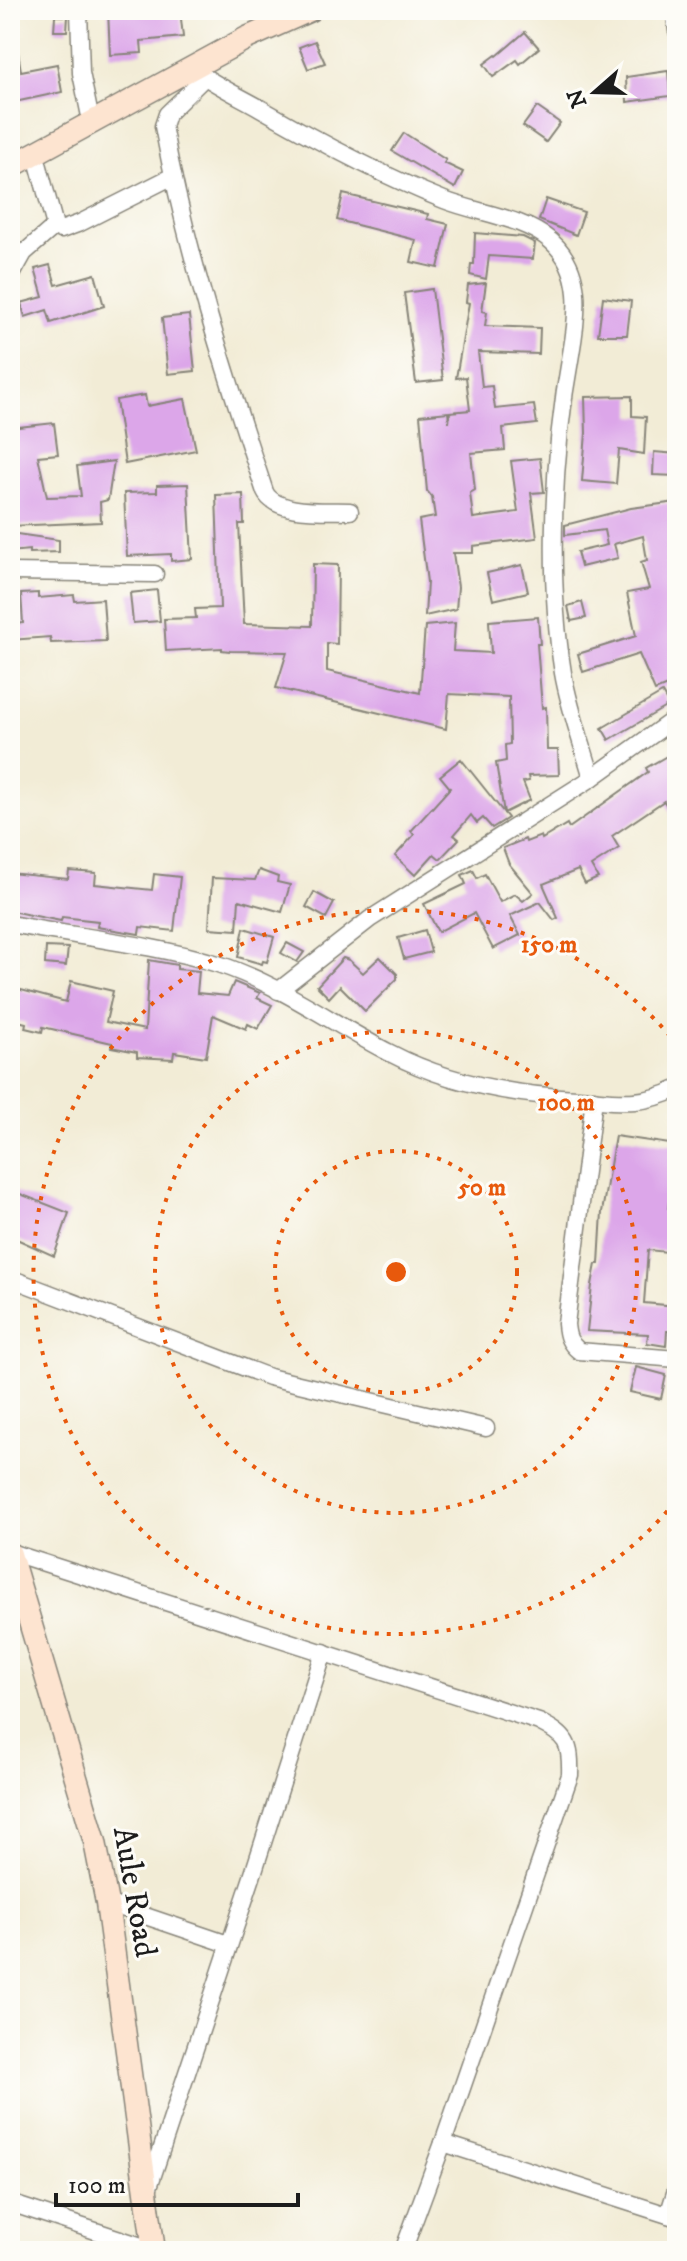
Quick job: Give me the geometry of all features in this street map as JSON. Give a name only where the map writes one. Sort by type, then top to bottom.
[{"type":"street","points":[[79,10],[81,73],[91,121]]},
{"type":"street","points":[[10,167],[91,121],[198,73],[247,38],[310,10]]},
{"type":"street","points":[[674,10],[677,31]]},
{"type":"street","points":[[198,73],[164,120],[173,176],[232,392],[268,500],[279,506],[350,511]]},
{"type":"street","points":[[198,73],[288,124],[402,181],[445,201],[528,227],[550,240],[573,272],[576,284],[575,331],[564,402],[553,578],[564,676],[592,778]]},
{"type":"street","points":[[35,152],[55,226],[61,230],[173,176]]},
{"type":"street","points":[[10,278],[24,253],[55,226]]},
{"type":"street","points":[[10,572],[155,574]]},
{"type":"street","points":[[278,991],[370,919],[592,778],[677,717]]},
{"type":"street","points":[[10,924],[221,965],[278,991],[390,1054],[466,1083],[545,1097],[625,1103],[644,1102],[677,1089]]},
{"type":"street","points":[[594,1099],[567,1336],[579,1351],[677,1359]]},
{"type":"street","points":[[10,1278],[269,1377],[486,1428]]},
{"type":"street","points":[[10,1553],[539,1722],[558,1731],[569,1744],[570,1775],[403,2251]]},
{"type":"street","name":"Aule Road","points":[[10,1553],[91,1828],[107,1903],[155,2251]]},
{"type":"street","points":[[147,2193],[324,1652]]},
{"type":"street","points":[[107,1903],[228,1944]]},
{"type":"street","points":[[443,2143],[672,2216],[677,2187]]},
{"type":"street","points":[[10,2203],[155,2251]]},
{"type":"building","points":[[108,10],[180,10],[183,37],[141,41],[142,53],[110,55]]},
{"type":"building","points":[[55,16],[68,16],[67,31],[54,31]]},
{"type":"building","points":[[525,32],[539,48],[520,64],[517,60],[493,77],[484,64]]},
{"type":"building","points":[[315,41],[325,63],[308,69],[299,47]]},
{"type":"building","points":[[10,46],[17,46],[21,71],[57,64],[62,92],[10,103]]},
{"type":"building","points":[[668,71],[670,96],[627,102],[626,77]]},
{"type":"building","points":[[537,107],[560,123],[546,142],[523,126]]},
{"type":"building","points":[[404,133],[446,160],[444,163],[463,172],[455,188],[392,151]]},
{"type":"building","points":[[343,194],[428,214],[427,219],[448,224],[438,268],[411,262],[416,240],[337,220]]},
{"type":"building","points":[[546,199],[584,212],[576,235],[539,220]]},
{"type":"building","points":[[475,233],[523,237],[535,243],[533,259],[489,256],[486,279],[470,275],[471,264],[474,264]]},
{"type":"building","points":[[50,265],[56,285],[95,274],[104,306],[51,323],[47,310],[25,317],[21,303],[43,297],[35,269]]},
{"type":"building","points":[[486,283],[482,311],[487,312],[485,326],[540,328],[539,354],[478,352],[482,387],[492,386],[495,409],[534,405],[537,424],[503,428],[505,450],[471,453],[475,490],[470,493],[473,518],[518,512],[511,461],[540,458],[544,492],[531,493],[537,538],[473,546],[473,553],[453,553],[458,587],[456,609],[425,616],[427,582],[419,520],[435,517],[432,497],[427,491],[420,415],[448,412],[449,422],[450,412],[470,410],[466,377],[456,378],[469,303],[466,302],[468,285]]},
{"type":"building","points":[[432,289],[443,380],[416,383],[404,293]]},
{"type":"building","points":[[603,297],[631,301],[627,335],[598,335]]},
{"type":"building","points":[[189,315],[195,371],[168,374],[162,318]]},
{"type":"building","points":[[145,395],[147,406],[185,399],[196,450],[125,464],[116,400]]},
{"type":"building","points":[[632,396],[632,416],[646,417],[644,454],[619,450],[616,484],[582,481],[585,397]]},
{"type":"building","points":[[54,423],[58,454],[38,456],[47,497],[81,496],[77,466],[114,461],[108,500],[100,502],[101,522],[10,526],[10,428]]},
{"type":"building","points":[[654,452],[677,454],[677,476],[653,475]]},
{"type":"building","points":[[188,484],[192,559],[171,561],[171,554],[127,556],[124,493],[157,492],[157,485]]},
{"type":"building","points":[[243,494],[244,524],[239,524],[244,624],[312,626],[313,564],[338,565],[337,644],[327,643],[327,671],[420,693],[425,626],[455,623],[453,651],[491,653],[489,621],[538,617],[540,644],[537,644],[542,708],[546,707],[547,750],[558,750],[559,775],[528,776],[529,781],[523,782],[530,800],[504,813],[496,763],[506,761],[505,745],[510,744],[509,697],[449,694],[446,729],[276,688],[287,652],[230,651],[222,648],[166,651],[164,619],[196,618],[195,609],[220,608],[216,495]]},
{"type":"building","points":[[677,502],[677,682],[655,691],[639,654],[583,672],[578,654],[636,636],[627,593],[649,589],[641,562],[647,560],[643,536],[614,544],[618,558],[581,567],[577,552],[607,545],[604,530],[565,535],[565,525],[631,508]]},
{"type":"building","points":[[10,533],[59,540],[59,552],[10,552]]},
{"type":"building","points":[[522,565],[528,592],[493,600],[487,573]]},
{"type":"building","points":[[157,590],[160,621],[133,623],[130,593]]},
{"type":"building","points":[[38,593],[38,598],[74,595],[75,601],[103,599],[106,641],[51,643],[50,637],[10,640],[10,624],[23,623],[21,594]]},
{"type":"building","points":[[582,602],[586,618],[571,621],[568,606]]},
{"type":"building","points":[[662,693],[669,705],[609,740],[602,728]]},
{"type":"building","points":[[672,753],[677,761],[677,824],[664,801],[612,836],[619,848],[591,866],[598,878],[585,884],[578,870],[543,884],[558,918],[554,920],[540,902],[510,916],[520,935],[493,949],[474,913],[438,932],[424,904],[466,884],[462,875],[473,870],[477,878],[485,874],[500,902],[515,894],[523,901],[533,893],[509,864],[503,848],[525,839],[526,842],[541,836],[542,839],[567,824],[569,828],[648,772],[646,768]]},
{"type":"building","points":[[461,759],[508,818],[492,828],[483,818],[477,823],[471,815],[454,835],[459,839],[440,859],[434,854],[415,875],[395,856],[414,835],[411,831],[450,788],[440,776]]},
{"type":"building","points":[[259,870],[278,877],[277,882],[290,885],[282,912],[239,900],[237,930],[209,928],[212,878],[255,880]]},
{"type":"building","points":[[69,871],[96,873],[95,884],[152,890],[154,874],[180,877],[174,931],[140,927],[139,934],[97,927],[98,921],[62,917],[61,921],[10,911],[10,873],[68,879]]},
{"type":"building","points":[[314,892],[334,903],[326,918],[306,907]]},
{"type":"building","points":[[244,928],[274,937],[267,962],[263,961],[262,964],[238,957]]},
{"type":"building","points":[[425,930],[431,952],[404,959],[398,938]]},
{"type":"building","points":[[287,943],[304,952],[297,962],[281,953]]},
{"type":"building","points":[[46,947],[68,948],[66,966],[45,964]]},
{"type":"building","points":[[380,957],[397,974],[397,979],[365,1011],[340,986],[329,998],[317,986],[343,958],[363,973]]},
{"type":"building","points":[[149,960],[177,965],[177,969],[199,971],[197,993],[228,996],[234,982],[260,993],[257,998],[272,1005],[258,1029],[248,1024],[246,1029],[213,1015],[206,1057],[174,1052],[173,1059],[137,1057],[137,1052],[111,1047],[112,1043],[43,1027],[42,1032],[25,1028],[26,1023],[10,1019],[10,987],[66,1002],[71,981],[113,991],[106,1022],[145,1030]]},
{"type":"building","points":[[615,1136],[677,1145],[668,1208],[677,1208],[677,1253],[648,1250],[644,1303],[677,1306],[677,1331],[667,1331],[666,1346],[647,1343],[648,1334],[587,1331]]},
{"type":"building","points":[[10,1190],[69,1213],[54,1256],[10,1236]]},
{"type":"building","points":[[636,1367],[666,1375],[661,1399],[630,1392]]}]
